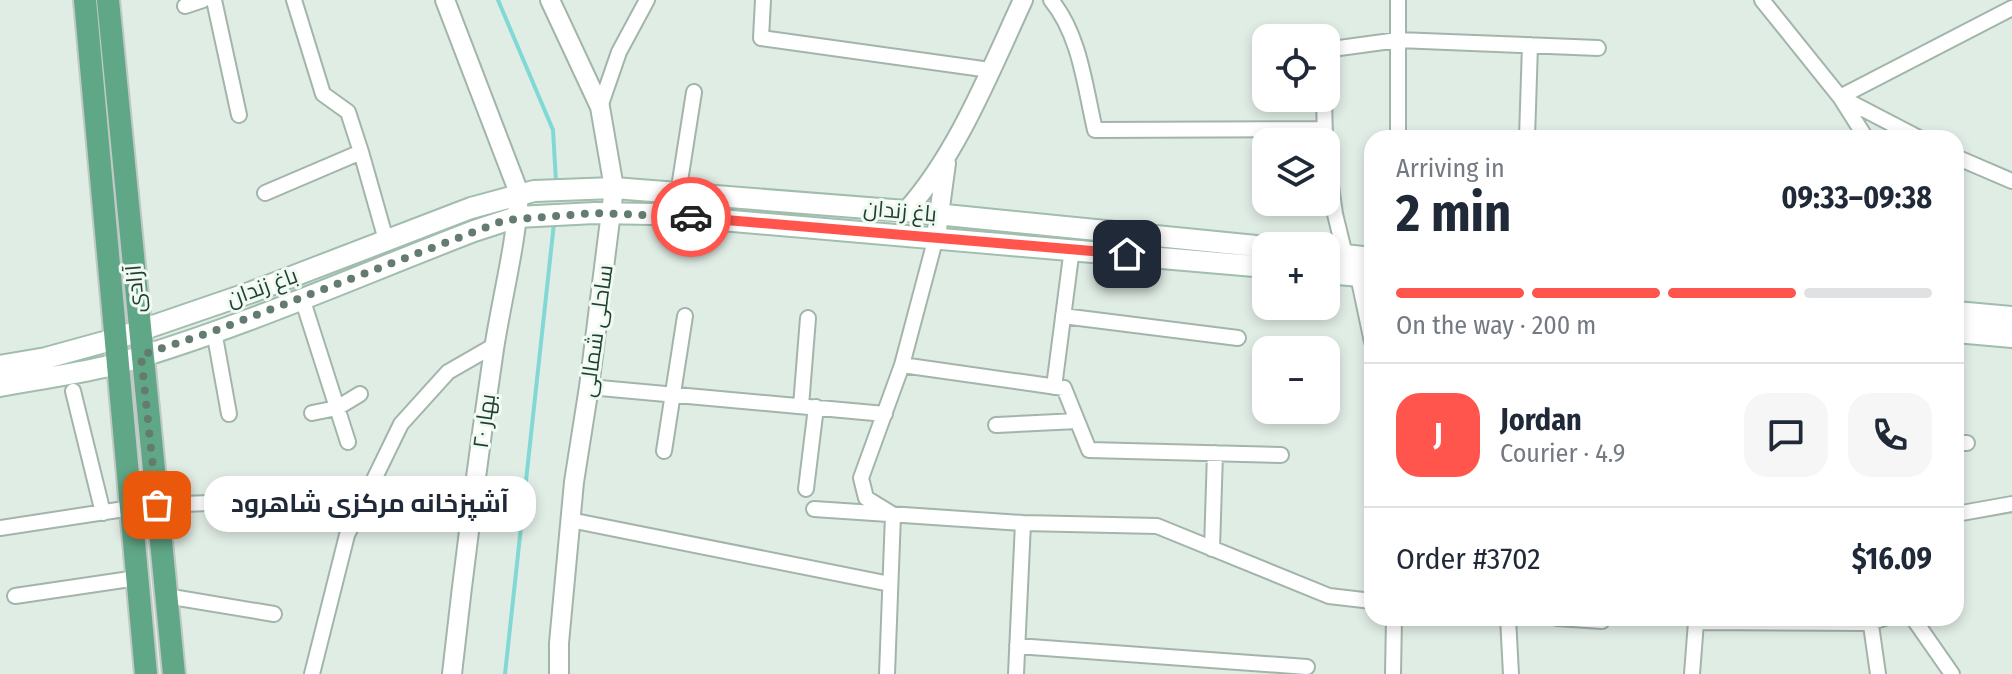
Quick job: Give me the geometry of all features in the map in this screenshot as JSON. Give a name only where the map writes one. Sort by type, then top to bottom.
[{"type":"main road","name":"آزادی","points":[[85,0],[146,674]]},
{"type":"main road","name":"آزادی","points":[[108,0],[174,674]]},
{"type":"main road","name":"باغ زندان","points":[[0,366],[46,358],[115,339],[526,192],[604,188],[906,211],[1252,246]]},
{"type":"main road","name":"باغ زندان","points":[[0,386],[118,363],[214,331],[474,231],[526,217],[603,213],[1072,248],[1252,266]]},
{"type":"main road","points":[[1340,254],[1364,257]]},
{"type":"main road","points":[[1340,274],[1364,276]]},
{"type":"main road","points":[[1964,313],[2012,317]]},
{"type":"main road","points":[[1964,333],[2012,337]]},
{"type":"street","points":[[185,6],[203,0]]},
{"type":"street","points":[[214,0],[239,115]]},
{"type":"street","points":[[294,0],[323,94],[348,112],[386,240]]},
{"type":"street","points":[[445,0],[526,192]]},
{"type":"street","name":"ساحلی شمالی","points":[[550,0],[600,107],[604,188],[589,387],[570,520],[559,674]]},
{"type":"street","points":[[600,107],[619,52],[647,0]]},
{"type":"street","points":[[763,0],[761,38],[990,70]]},
{"type":"street","points":[[906,211],[926,190],[946,156],[1023,0]]},
{"type":"street","points":[[1051,0],[1064,15],[1077,52],[1095,130],[1252,133]]},
{"type":"street","points":[[1398,0],[1398,130]]},
{"type":"street","points":[[1762,0],[1840,97],[1861,130]]},
{"type":"street","points":[[1840,97],[2012,8]]},
{"type":"street","points":[[1340,48],[1398,40],[1598,48]]},
{"type":"street","points":[[1527,130],[1530,45]]},
{"type":"street","points":[[678,194],[694,92]]},
{"type":"street","points":[[1840,97],[1904,130]]},
{"type":"street","points":[[265,193],[361,152]]},
{"type":"street","points":[[893,515],[866,498],[861,478],[902,365],[936,237],[946,156]]},
{"type":"street","points":[[1964,160],[2012,181]]},
{"type":"street","name":"بهار ۲۰","points":[[452,674],[495,345],[526,217],[526,192]]},
{"type":"street","points":[[1054,387],[1072,248]]},
{"type":"street","points":[[302,298],[348,442]]},
{"type":"street","points":[[664,451],[685,316]]},
{"type":"street","points":[[1063,316],[1238,338]]},
{"type":"street","points":[[806,489],[808,318]]},
{"type":"street","points":[[214,331],[229,414]]},
{"type":"street","points":[[312,674],[347,535],[401,424],[448,372],[495,345]]},
{"type":"street","points":[[902,365],[1064,388],[1089,450],[1281,455]]},
{"type":"street","points":[[589,387],[885,414]]},
{"type":"street","points":[[73,391],[103,513]]},
{"type":"street","points":[[312,413],[337,408],[360,394]]},
{"type":"street","points":[[996,425],[1077,421]]},
{"type":"street","points":[[1212,549],[1215,453]]},
{"type":"street","points":[[157,505],[264,501]]},
{"type":"street","points":[[1964,513],[2012,504]]},
{"type":"street","points":[[0,528],[131,508]]},
{"type":"street","points":[[814,509],[1023,523],[1157,526],[1329,596],[1364,600]]},
{"type":"street","points":[[887,674],[893,515]]},
{"type":"street","points":[[570,520],[890,584]]},
{"type":"street","points":[[1016,674],[1023,523]]},
{"type":"street","points":[[15,596],[137,578]]},
{"type":"street","points":[[166,596],[274,614]]},
{"type":"street","points":[[1393,674],[1394,626]]},
{"type":"street","points":[[1508,626],[1511,674]]},
{"type":"street","points":[[1692,674],[1696,626]]},
{"type":"street","points":[[1871,626],[1878,674]]},
{"type":"street","points":[[1919,626],[1952,674]]},
{"type":"street","points":[[1017,646],[1307,667]]},
{"type":"waterway","points":[[498,0],[553,130],[556,182]]},
{"type":"waterway","points":[[505,674],[554,223]]},
{"type":"way so far","points":[[157,505],[141,355],[214,331],[505,220],[595,213],[691,217]]},
{"type":"place","name":"آشپزخانه مرکزی شاهرود","points":[[157,505]]},
{"type":"route","points":[[691,217],[1127,254]]}]
